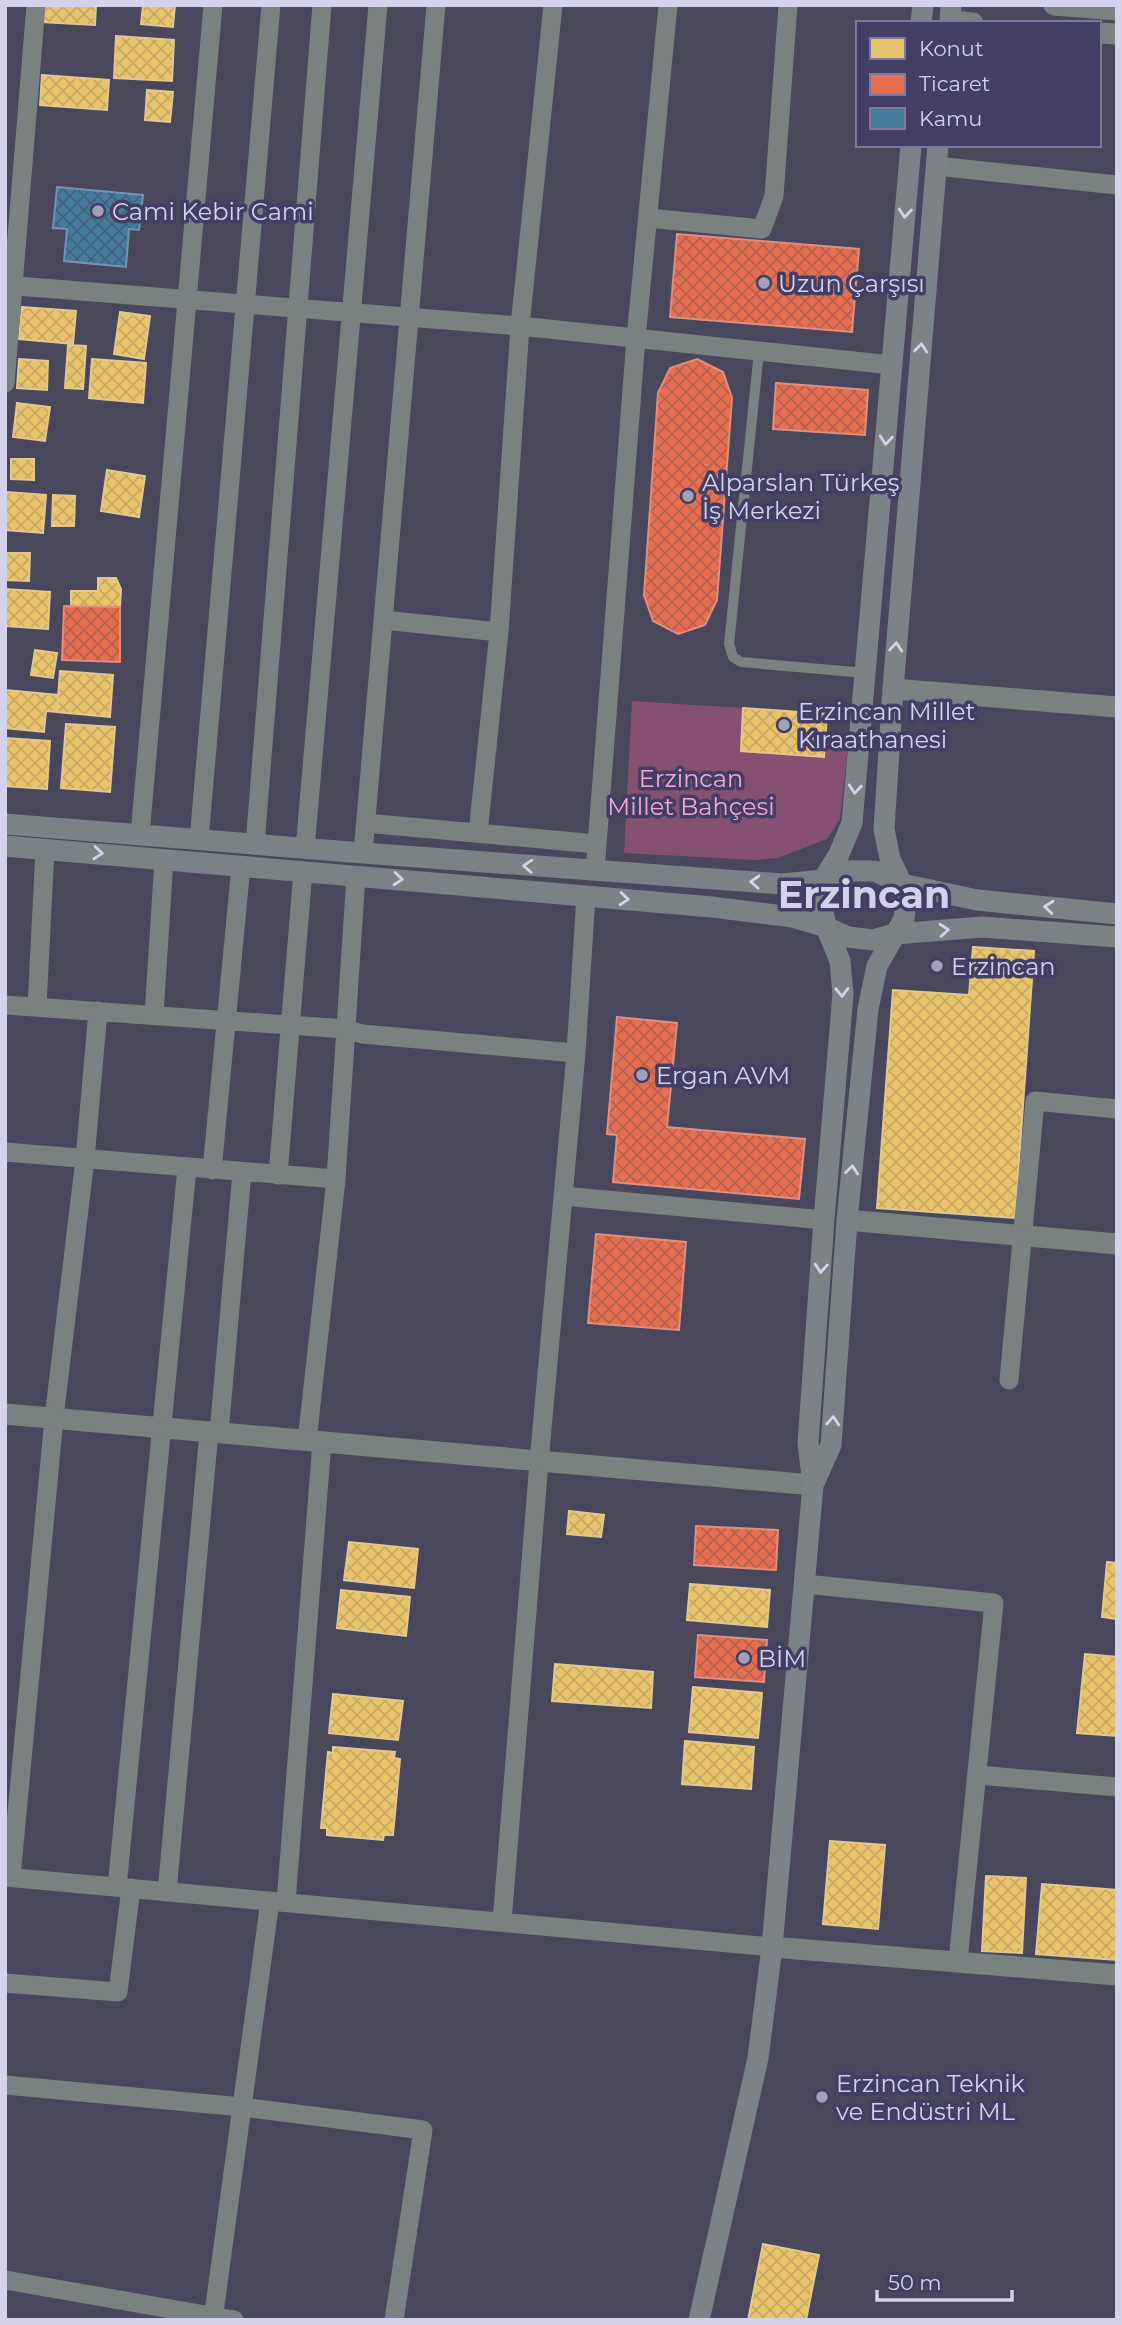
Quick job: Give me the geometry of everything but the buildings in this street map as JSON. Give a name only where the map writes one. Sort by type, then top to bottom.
[{"type":"main road","points":[[699,2320],[758,2058],[772,1947],[813,1485],[808,1443],[843,994],[840,961],[826,927],[821,901],[823,880],[839,854],[852,823],[911,147]]},
{"type":"main road","points":[[813,1485],[831,1445],[847,1220],[868,1009],[877,966],[904,919],[906,900],[890,859],[884,829],[937,156]]},
{"type":"main road","points":[[5,824],[782,884],[823,880],[846,871],[875,871],[902,884],[977,900],[1117,914]]},
{"type":"main road","points":[[5,846],[779,915],[826,927],[848,937],[873,940],[895,934],[982,927],[1117,937]]},
{"type":"street","points":[[5,383],[10,285],[36,5]]},
{"type":"street","points":[[140,835],[213,5]]},
{"type":"street","points":[[200,840],[271,5]]},
{"type":"street","points":[[256,845],[322,5]]},
{"type":"street","points":[[305,849],[378,5]]},
{"type":"street","points":[[363,853],[436,5]]},
{"type":"street","points":[[478,833],[499,632],[520,326],[553,5]]},
{"type":"street","points":[[595,871],[636,338],[668,5]]},
{"type":"street","points":[[648,218],[762,229],[774,196],[788,5]]},
{"type":"street","points":[[1054,5],[1117,10]]},
{"type":"street","points":[[937,156],[1117,185]]},
{"type":"street","points":[[10,285],[520,326],[892,365]]},
{"type":"street","points":[[383,620],[499,632]]},
{"type":"street","points":[[893,689],[1117,708]]},
{"type":"street","points":[[366,823],[597,844]]},
{"type":"street","points":[[37,1007],[45,849]]},
{"type":"street","points":[[154,1015],[164,859]]},
{"type":"street","points":[[212,1170],[242,866]]},
{"type":"street","points":[[278,1175],[303,871]]},
{"type":"street","points":[[213,2318],[242,2107],[278,1902],[336,1179],[356,876]]},
{"type":"street","points":[[502,1922],[539,1462],[576,1052],[586,896]]},
{"type":"street","points":[[5,1005],[346,1029],[362,1034],[576,1052]]},
{"type":"street","points":[[98,1011],[85,1159],[54,1418],[8,1877],[772,1947],[1117,1975]]},
{"type":"street","points":[[1009,1380],[1035,1101],[1117,1109]]},
{"type":"street","points":[[5,1152],[336,1179]]},
{"type":"street","points":[[5,1983],[118,1992],[124,1888],[162,1428],[187,1168]]},
{"type":"street","points":[[167,1892],[242,1172]]},
{"type":"street","points":[[563,1196],[824,1220]]},
{"type":"street","points":[[847,1220],[1117,1244]]},
{"type":"street","points":[[5,1414],[813,1485]]},
{"type":"street","points":[[804,1584],[994,1603],[958,1961]]},
{"type":"street","points":[[978,1775],[1117,1787]]},
{"type":"street","points":[[5,2085],[242,2107],[424,2130],[394,2320]]},
{"type":"street","points":[[5,2280],[234,2320]]},
{"type":"lane","points":[[759,351],[729,644],[733,657],[741,662],[865,673]]},
{"type":"green space","name":"Erzincan Millet Bahçesi","points":[[632,701],[743,708],[741,750],[825,735],[849,736],[840,819],[827,839],[778,858],[754,860],[624,853]]},
{"type":"place","name":"Cami Kebir Cami","points":[[98,211]]},
{"type":"place","name":"Uzun Çarşısı","points":[[764,283]]},
{"type":"place","name":"Alparslan Türkeş İş Merkezi","points":[[688,496]]},
{"type":"place","name":"Erzincan Millet Kıraathanesi","points":[[784,725]]},
{"type":"place","name":"Erzincan","points":[[937,966]]},
{"type":"place","name":"Ergan AVM","points":[[642,1075]]},
{"type":"place","name":"BİM","points":[[744,1658]]},
{"type":"place","name":"Erzincan Teknik ve Endüstri ML","points":[[822,2097]]},
{"type":"district","name":"Erzincan","points":[[864,894]]}]
